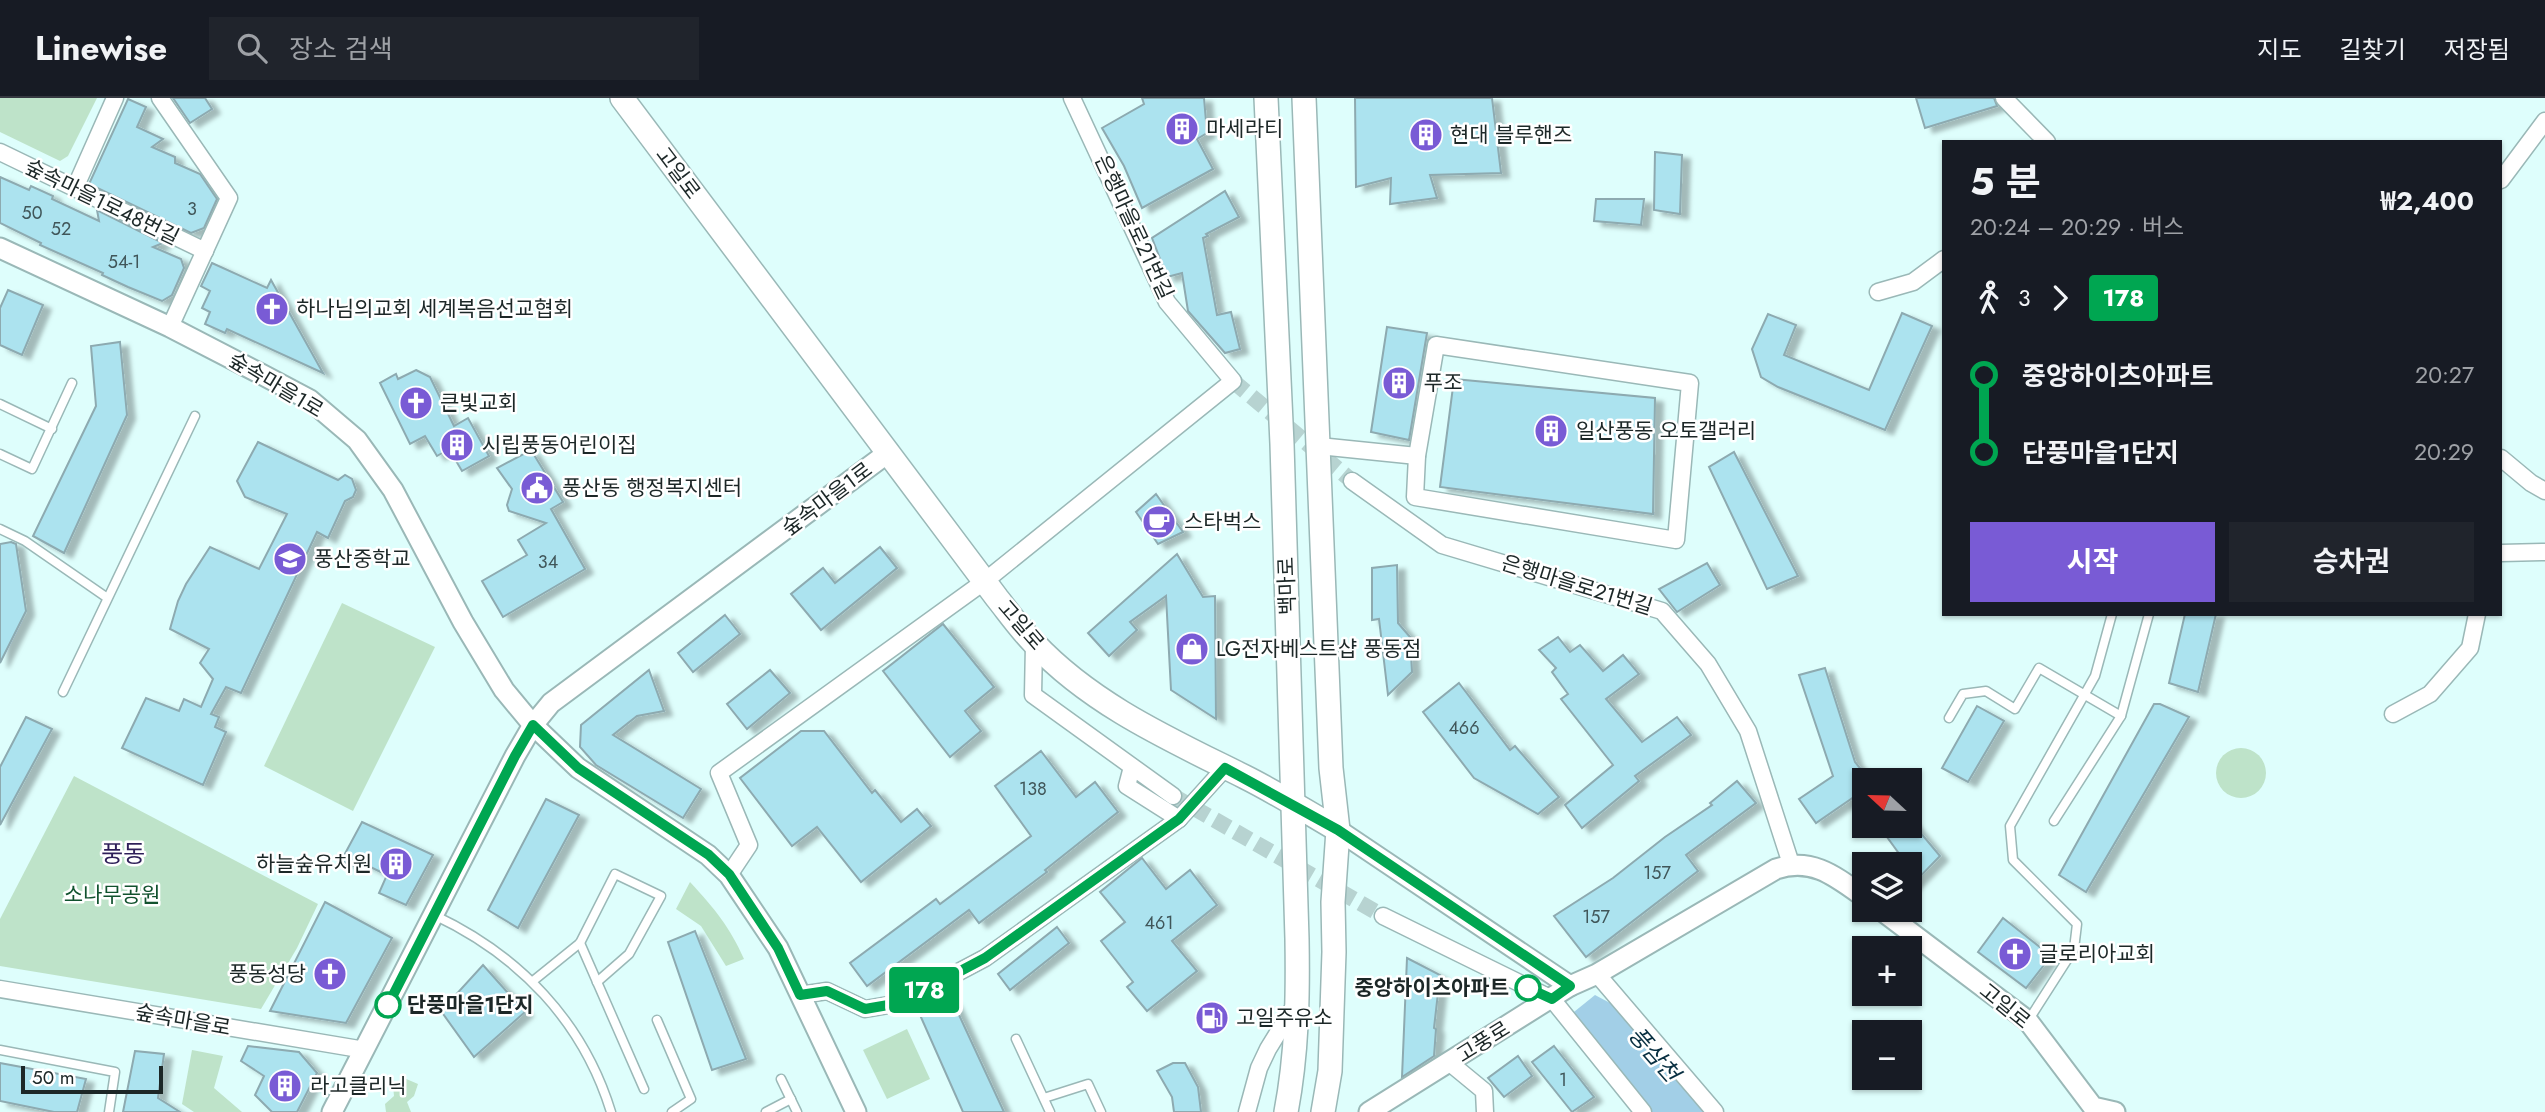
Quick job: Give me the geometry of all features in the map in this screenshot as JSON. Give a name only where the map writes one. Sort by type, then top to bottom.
[{"type":"main road","name":"고일로","points":[[622,98],[1034,644],[1079,683],[1126,715],[1175,744],[1294,804],[1338,830]]},
{"type":"main road","name":"백마로","points":[[1266,98],[1282,430],[1298,1000],[1294,1073],[1286,1112]]},
{"type":"main road","name":"백마로","points":[[1304,98],[1331,768],[1338,830],[1333,902],[1330,1071],[1323,1112]]},
{"type":"street","points":[[75,188],[115,98]]},
{"type":"street","name":"숲속마을1로48번길","points":[[160,98],[229,198],[170,327]]},
{"type":"street","name":"은행마을로21번길","points":[[985,581],[1233,381],[1167,302],[1072,98]]},
{"type":"street","points":[[2004,98],[2045,140]]},
{"type":"street","points":[[2502,179],[2545,121]]},
{"type":"street","name":"숲속마을1로48번길","points":[[0,152],[205,251]]},
{"type":"street","name":"숲속마을1로","points":[[1,251],[170,327],[310,400],[357,440],[393,490],[463,622],[504,690],[533,725],[578,768],[709,855],[729,874],[778,948],[856,1112]]},
{"type":"street","points":[[1878,292],[1913,282],[1942,260]]},
{"type":"street","points":[[1436,345],[1690,383],[1676,540],[1415,497],[1417,456],[1436,345]]},
{"type":"street","points":[[1319,446],[1417,456]]},
{"type":"street","name":"숲속마을1로","points":[[332,1112],[533,725],[551,704],[889,452]]},
{"type":"street","points":[[2502,459],[2545,491]]},
{"type":"street","name":"은행마을로21번길","points":[[1352,481],[1443,545],[1662,611],[1708,664],[1748,731],[1791,864]]},
{"type":"street","points":[[2502,553],[2545,552]]},
{"type":"street","points":[[729,874],[749,845],[719,773],[985,581]]},
{"type":"street","points":[[2393,714],[2430,694],[2470,648],[2477,616]]},
{"type":"street","points":[[1034,644],[1033,695],[1173,796]]},
{"type":"street","points":[[1132,767],[1127,786],[1179,819]]},
{"type":"street","points":[[800,995],[827,991],[865,1009],[900,1003],[985,958],[1179,819],[1225,768]]},
{"type":"street","name":"고일로","points":[[1338,830],[1570,986]]},
{"type":"street","points":[[1715,1112],[1597,974],[1776,869],[1791,864],[1823,870],[1852,889]]},
{"type":"street","points":[[1383,916],[1552,999],[1643,1112]]},
{"type":"street","name":"고일로","points":[[1897,922],[2028,1021],[2093,1109],[2115,1112]]},
{"type":"street","name":"고풍로","points":[[1369,1112],[1570,986],[1597,974]]},
{"type":"street","name":"숲속마을로","points":[[0,989],[365,1050]]},
{"type":"street","points":[[1247,1112],[1259,1068],[1298,1000]]},
{"type":"street","points":[[1450,1063],[1484,1091],[1485,1112]]},
{"type":"lane","points":[[0,454],[32,469],[72,383]]},
{"type":"lane","points":[[0,404],[52,429]]},
{"type":"lane","points":[[63,692],[195,415]]},
{"type":"lane","points":[[0,529],[25,541],[106,597]]},
{"type":"lane","points":[[2028,1021],[2074,949],[2077,924],[2013,860],[2010,826],[2095,676],[2111,616]]},
{"type":"lane","points":[[2054,821],[2121,716],[2147,616]]},
{"type":"lane","points":[[1950,718],[1963,694],[1986,691],[2015,709],[2039,667],[2121,716]]},
{"type":"lane","points":[[533,981],[580,943],[615,874],[661,896],[629,954],[597,982]]},
{"type":"lane","points":[[434,915],[497,950],[533,981],[577,1034],[611,1112]]},
{"type":"lane","points":[[580,943],[644,1089]]},
{"type":"lane","points":[[657,1020],[691,1100],[672,1112]]},
{"type":"lane","points":[[1016,1038],[1050,1112]]},
{"type":"lane","points":[[0,1049],[115,1072],[109,1112]]},
{"type":"lane","points":[[781,1079],[797,1112]]},
{"type":"lane","points":[[1044,1098],[1088,1084],[1101,1112]]},
{"type":"lane","points":[[766,1112],[791,1099]]},
{"type":"green space","points":[[0,98],[97,98],[68,156],[60,161],[0,132]]},
{"type":"green space","points":[[342,603],[435,647],[353,811],[264,766]]},
{"type":"green space","points":[[2241,748],[2259,755],[2266,773],[2259,791],[2241,798],[2223,791],[2216,773],[2223,755]]},
{"type":"green space","name":"소나무공원","points":[[74,776],[318,904],[297,948],[261,1009],[0,966],[0,919]]},
{"type":"green space","points":[[690,882],[721,918],[744,959],[726,966],[701,926],[676,909]]},
{"type":"green space","points":[[907,1029],[930,1079],[887,1099],[863,1050]]},
{"type":"green space","points":[[192,1050],[223,1056],[214,1088],[242,1112],[194,1112],[182,1104]]},
{"type":"green space","points":[[404,1078],[418,1084],[414,1096],[407,1102],[411,1112],[386,1112],[385,1104],[394,1096],[393,1085]]},
{"type":"water","name":"풍삼천","points":[[1595,995],[1612,1004],[1706,1112],[1651,1112],[1569,1016]]},
{"type":"building","points":[[173,98],[205,98],[212,109],[190,123]]},
{"type":"building","points":[[1142,98],[1204,98],[1207,133],[1197,139],[1213,169],[1142,208],[1124,166],[1102,128],[1144,104]]},
{"type":"building","name":"현대 블루핸즈","points":[[1355,98],[1492,98],[1501,173],[1430,175],[1437,198],[1390,204],[1391,178],[1356,187]]},
{"type":"building","points":[[1916,98],[1994,98],[1997,106],[1925,128]]},
{"type":"building","points":[[128,99],[146,107],[137,127],[163,139],[152,147],[175,157],[175,163],[200,174],[217,199],[204,228],[191,233],[89,184]]},
{"type":"building","points":[[1655,152],[1682,155],[1680,214],[1654,210]]},
{"type":"building","points":[[0,177],[29,190],[31,186],[99,221],[97,210],[163,243],[153,247],[181,259],[184,268],[172,295],[162,301],[128,287],[0,223]]},
{"type":"building","points":[[1225,191],[1239,217],[1203,238],[1217,315],[1231,312],[1240,349],[1225,353],[1188,311],[1182,273],[1167,277],[1152,238]]},
{"type":"building","points":[[1596,199],[1644,199],[1641,225],[1594,221]]},
{"type":"building","points":[[212,263],[267,288],[271,280],[323,373],[227,329],[225,333],[205,324],[210,312],[202,308],[210,291],[201,286]]},
{"type":"building","points":[[8,290],[43,305],[22,355],[0,345],[0,308]]},
{"type":"building","points":[[1902,313],[1932,326],[1885,430],[1778,387],[1761,377],[1752,349],[1768,314],[1796,325],[1784,355],[1869,390]]},
{"type":"building","name":"푸조","points":[[1387,327],[1427,333],[1409,440],[1371,432]]},
{"type":"building","points":[[120,342],[127,415],[64,553],[33,536],[96,406],[91,346]]},
{"type":"building","name":"큰빛교회","points":[[416,370],[430,377],[454,426],[468,418],[489,456],[462,471],[449,449],[437,456],[425,436],[410,444],[380,383],[396,374],[398,379]]},
{"type":"building","name":"일산풍동 오토갤러리","points":[[1454,379],[1655,398],[1653,514],[1440,487]]},
{"type":"building","points":[[258,442],[338,480],[345,475],[352,479],[356,490],[353,497],[345,501],[328,538],[317,532],[241,693],[226,687],[211,714],[219,717],[215,727],[226,732],[203,785],[122,748],[146,698],[179,711],[184,699],[201,707],[213,679],[200,663],[209,649],[170,629],[186,584],[210,547],[259,569],[287,514],[245,497],[237,481]]},
{"type":"building","points":[[531,450],[563,502],[551,509],[585,569],[503,617],[482,581],[527,555],[518,540],[546,523],[509,511],[507,505],[512,489],[497,468]]},
{"type":"building","points":[[1734,452],[1798,576],[1767,589],[1709,467]]},
{"type":"building","name":"스타벅스","points":[[1156,494],[1183,532],[1158,544],[1136,512]]},
{"type":"building","points":[[0,544],[16,544],[26,611],[0,663]]},
{"type":"building","points":[[880,547],[897,568],[821,630],[791,594],[823,568],[835,583]]},
{"type":"building","points":[[1177,554],[1203,597],[1215,596],[1216,719],[1171,690],[1166,596],[1130,622],[1137,630],[1109,656],[1088,633]]},
{"type":"building","points":[[1707,563],[1720,585],[1677,612],[1659,589]]},
{"type":"building","points":[[1397,565],[1398,623],[1410,637],[1412,672],[1388,695],[1379,619],[1372,620],[1372,568]]},
{"type":"building","points":[[725,615],[740,634],[693,672],[678,653]]},
{"type":"building","points":[[2185,616],[2216,616],[2198,692],[2169,683]]},
{"type":"building","points":[[943,624],[994,687],[965,711],[981,731],[950,757],[883,671]]},
{"type":"building","points":[[1558,637],[1570,652],[1580,645],[1603,671],[1623,655],[1639,674],[1606,699],[1642,742],[1677,717],[1691,735],[1635,776],[1639,781],[1582,828],[1565,805],[1613,765],[1561,699],[1568,694],[1552,672],[1556,668],[1539,650]]},
{"type":"building","points":[[1825,668],[1855,762],[1860,768],[1852,768],[1852,798],[1816,823],[1799,799],[1833,776],[1799,675]]},
{"type":"building","points":[[649,670],[664,711],[637,716],[613,735],[701,789],[683,818],[596,765],[580,747],[581,725]]},
{"type":"building","points":[[770,670],[790,693],[747,729],[727,704]]},
{"type":"building","points":[[1459,683],[1510,750],[1515,746],[1559,797],[1538,814],[1474,778],[1423,712]]},
{"type":"building","points":[[2154,704],[2189,717],[2086,892],[2059,875]]},
{"type":"building","points":[[1977,706],[2004,721],[1968,782],[1942,768]]},
{"type":"building","points":[[26,717],[52,729],[0,825],[0,767]]},
{"type":"building","points":[[801,731],[824,731],[872,793],[875,790],[901,822],[917,809],[931,826],[861,882],[817,827],[792,846],[740,778]]},
{"type":"building","points":[[1041,751],[1076,797],[1095,782],[1118,812],[1045,870],[1047,872],[979,923],[969,910],[867,986],[850,963],[936,899],[940,904],[1031,836],[995,786]]},
{"type":"building","points":[[1737,781],[1756,803],[1686,855],[1698,871],[1586,957],[1554,916],[1613,878],[1665,837],[1712,805],[1710,803]]},
{"type":"building","points":[[546,799],[579,815],[518,928],[488,910]]},
{"type":"building","name":"하늘숲유치원","points":[[362,822],[433,855],[406,905],[379,893],[387,875],[358,861],[356,867],[341,861]]},
{"type":"building","points":[[1922,835],[1940,856],[1922,875],[1922,852],[1898,852],[1888,838],[1922,838]]},
{"type":"building","points":[[1142,858],[1166,889],[1190,870],[1217,905],[1172,941],[1197,971],[1147,1011],[1127,987],[1133,982],[1101,941],[1125,922],[1100,892]]},
{"type":"building","name":"풍동성당","points":[[325,902],[392,938],[346,1023],[270,1011]]},
{"type":"building","name":"글로리아교회","points":[[2003,918],[2051,956],[2026,988],[1978,952]]},
{"type":"building","points":[[1057,927],[1069,943],[1010,990],[998,974]]},
{"type":"building","points":[[695,931],[746,1059],[712,1070],[668,942]]},
{"type":"building","points":[[1407,958],[1440,975],[1434,1056],[1402,1077]]},
{"type":"building","points":[[483,965],[525,1012],[474,1057],[441,1011]]},
{"type":"building","points":[[953,1002],[1004,1112],[963,1112],[920,1015]]},
{"type":"building","name":"라고클리닉","points":[[248,1046],[299,1052],[317,1073],[297,1112],[272,1112],[255,1095],[264,1076],[241,1061]]},
{"type":"building","points":[[1554,1046],[1594,1097],[1572,1112],[1532,1062]]},
{"type":"building","points":[[135,1051],[164,1054],[158,1098],[180,1112],[123,1112]]},
{"type":"building","points":[[1518,1056],[1532,1076],[1504,1097],[1488,1078]]},
{"type":"building","points":[[0,1063],[86,1079],[77,1112],[54,1112],[0,1101]]},
{"type":"building","points":[[1173,1063],[1185,1063],[1198,1087],[1201,1112],[1174,1112],[1172,1097],[1157,1071]]},
{"type":"tunnel","points":[[1233,381],[1352,481]]},
{"type":"tunnel","points":[[1173,796],[1383,916]]},
{"type":"bus line","name":"178","points":[[388,1005],[533,725],[578,768],[709,855],[729,874],[778,948],[800,995],[827,991],[865,1009],[900,1003],[985,958],[1179,819],[1225,768],[1338,830],[1570,986],[1552,999],[1528,988]]},
{"type":"place","name":"마세라티","points":[[1182,129]]},
{"type":"place","name":"현대 블루핸즈","points":[[1426,135]]},
{"type":"place","name":"하나님의교회 세계복음선교협회","points":[[272,309]]},
{"type":"place","name":"푸조","points":[[1399,383]]},
{"type":"place","name":"큰빛교회","points":[[416,403]]},
{"type":"place","name":"일산풍동 오토갤러리","points":[[1551,431]]},
{"type":"place","name":"시립풍동어린이집","points":[[457,445]]},
{"type":"place","name":"풍산동 행정복지센터","points":[[537,488]]},
{"type":"place","name":"스타벅스","points":[[1159,522]]},
{"type":"place","name":"풍산중학교","points":[[290,559]]},
{"type":"place","name":"LG전자베스트샵 풍동점","points":[[1192,649]]},
{"type":"place","name":"하늘숲유치원","points":[[396,864]]},
{"type":"place","name":"글로리아교회","points":[[2015,954]]},
{"type":"place","name":"풍동성당","points":[[330,974]]},
{"type":"place","name":"중앙하이츠아파트","points":[[1528,988]]},
{"type":"place","name":"단풍마을1단지","points":[[388,1005]]},
{"type":"place","name":"고일주유소","points":[[1212,1018]]},
{"type":"place","name":"라고클리닉","points":[[285,1086]]},
{"type":"district","name":"풍동","points":[[123,854]]}]
